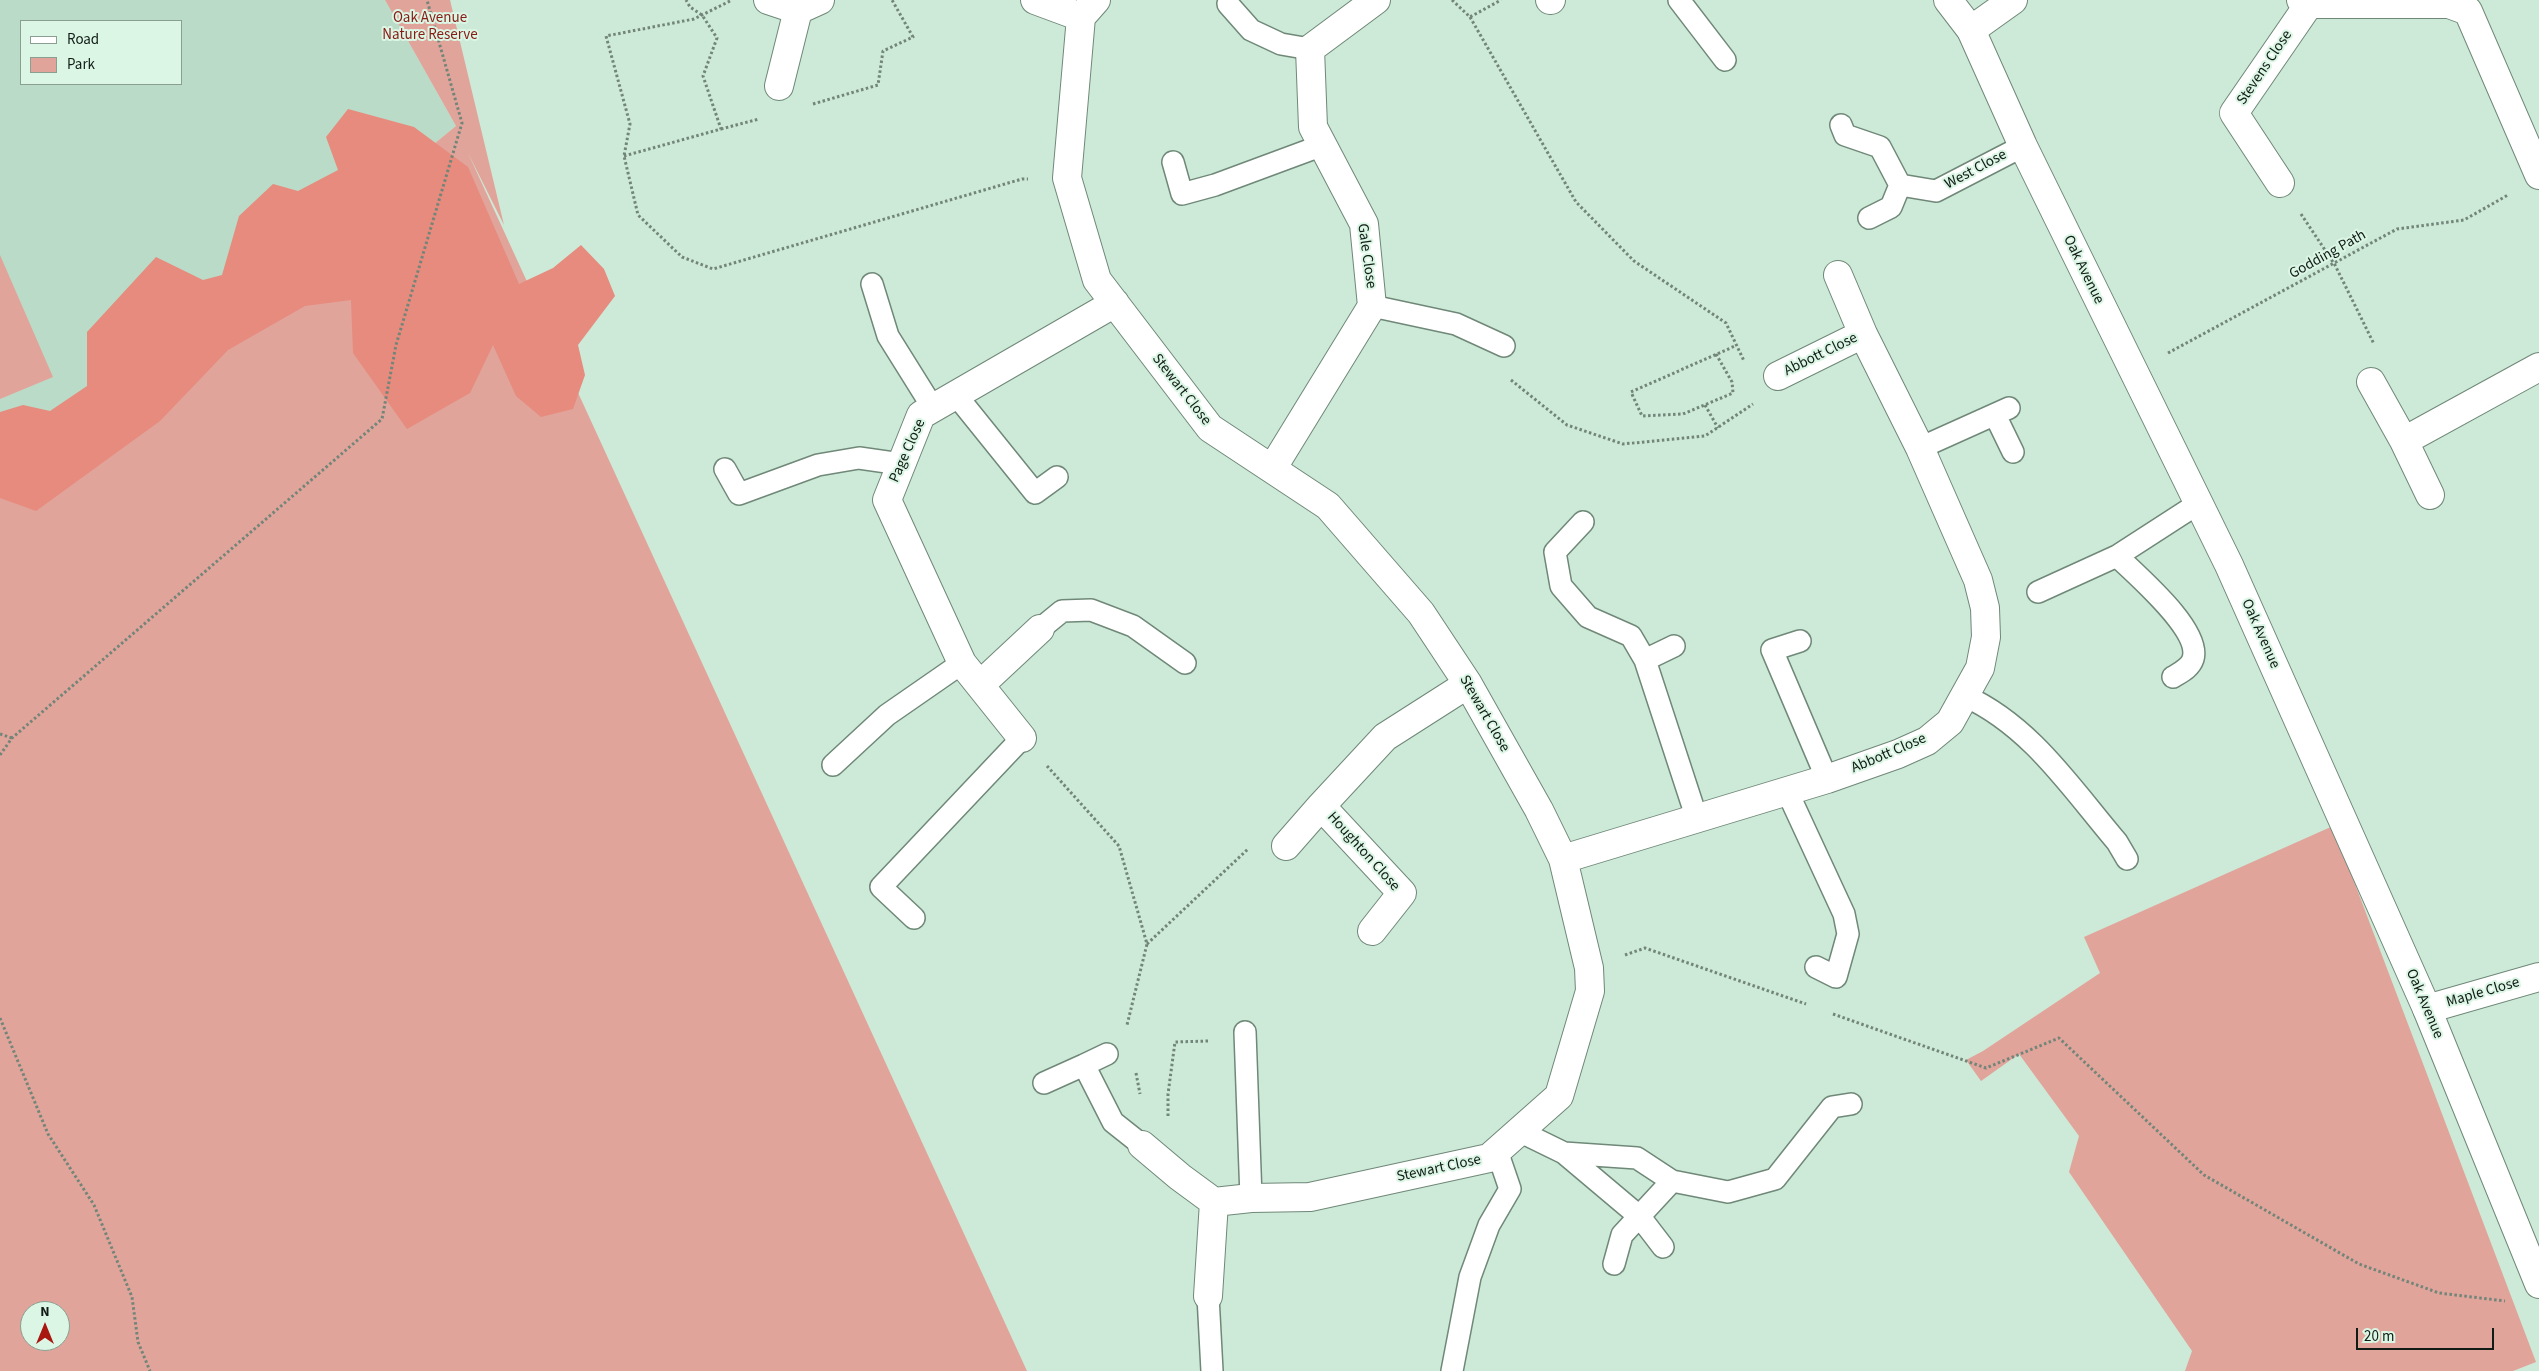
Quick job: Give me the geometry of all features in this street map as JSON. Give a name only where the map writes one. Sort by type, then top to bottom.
[{"type":"street","points":[[768,0],[809,5],[778,86]]},
{"type":"street","points":[[1035,0],[1088,9]]},
{"type":"street","points":[[1310,50],[1376,0]]},
{"type":"street","name":"Oak Avenue","points":[[1948,0],[1971,30],[2023,146],[2132,372],[2230,565],[2427,1009],[2539,1284]]},
{"type":"street","points":[[1971,30],[2013,0]]},
{"type":"street","name":"Stevens Close","points":[[2280,183],[2234,113],[2305,2],[2471,6],[2539,175]]},
{"type":"street","name":"Stewart Close","points":[[1088,9],[1067,178],[1097,280],[1210,428],[1328,506],[1421,613],[1468,684],[1539,810],[1563,859],[1589,968],[1590,991],[1558,1096],[1489,1158],[1310,1197],[1251,1198],[1214,1202]]},
{"type":"street","name":"Gale Close","points":[[1272,469],[1372,306],[1364,224],[1313,127],[1310,50]]},
{"type":"street","name":"Abbott Close","points":[[1563,859],[1828,779],[1898,754],[1926,741],[1950,722],[1980,668],[1986,637],[1985,608],[1978,580],[1920,448],[1863,334],[1838,275]]},
{"type":"street","name":"Page Close","points":[[1022,738],[962,663],[887,500],[921,415],[1115,303]]},
{"type":"street","name":"Abbott Close","points":[[1778,376],[1863,334]]},
{"type":"street","points":[[2404,441],[2539,367]]},
{"type":"street","points":[[2371,382],[2404,441],[2430,495]]},
{"type":"street","points":[[980,685],[1040,629]]},
{"type":"street","name":"Houghton Close","points":[[1372,931],[1402,893],[1321,806],[1385,737],[1468,684]]},
{"type":"street","points":[[1286,846],[1321,806]]},
{"type":"street","name":"Maple Close","points":[[2427,1009],[2539,977]]},
{"type":"street","points":[[1142,1145],[1214,1202],[1208,1296]]},
{"type":"lane","points":[[1679,0],[1725,60]]},
{"type":"lane","points":[[1228,4],[1251,30],[1282,44],[1310,50]]},
{"type":"lane","points":[[1841,125],[1845,135],[1880,147],[1900,185],[1891,207],[1869,218]]},
{"type":"lane","points":[[1173,162],[1182,194],[1215,185],[1323,145]]},
{"type":"lane","name":"West Close","points":[[1900,185],[1936,191],[2023,146]]},
{"type":"lane","points":[[872,284],[888,336],[945,402],[1034,493],[1056,477]]},
{"type":"lane","points":[[1372,306],[1456,324],[1504,346]]},
{"type":"lane","points":[[1920,448],[2002,412],[2013,452]]},
{"type":"lane","points":[[725,469],[739,494],[818,465],[859,458],[902,464]]},
{"type":"lane","points":[[2038,592],[2116,556],[2199,503]]},
{"type":"lane","points":[[1583,522],[1555,552],[1561,586],[1588,617],[1631,636],[1645,660],[1697,819]]},
{"type":"lane","points":[[2116,556],[2164,603],[2189,635],[2193,648],[2193,659],[2187,668],[2174,677]]},
{"type":"lane","points":[[1040,629],[1062,611],[1092,610],[1133,626],[1185,663]]},
{"type":"lane","points":[[1800,641],[1772,650],[1828,779]]},
{"type":"lane","points":[[1645,660],[1674,646]]},
{"type":"lane","points":[[833,765],[887,716],[962,663]]},
{"type":"lane","points":[[1965,696],[1989,707],[2038,747],[2117,842],[2127,859]]},
{"type":"lane","points":[[914,918],[881,887],[1022,738]]},
{"type":"lane","points":[[1787,791],[1844,914],[1848,934],[1836,977],[1816,966]]},
{"type":"lane","points":[[1245,1032],[1251,1198]]},
{"type":"lane","points":[[1044,1083],[1107,1054]]},
{"type":"lane","points":[[1084,1065],[1113,1122],[1142,1145]]},
{"type":"lane","points":[[1564,1152],[1637,1158],[1672,1181],[1728,1192],[1775,1178],[1832,1107],[1851,1104]]},
{"type":"lane","points":[[1519,1131],[1564,1152],[1640,1217],[1663,1248]]},
{"type":"lane","points":[[1452,1371],[1470,1276],[1489,1225],[1510,1189],[1497,1151]]},
{"type":"lane","points":[[1614,1264],[1622,1235],[1672,1181]]},
{"type":"lane","points":[[1208,1296],[1212,1371]]},
{"type":"path","points":[[0,755],[12,738],[382,419],[396,345],[462,123],[427,0]]},
{"type":"path","points":[[686,0],[690,7],[702,15],[717,38],[703,76],[721,129]]},
{"type":"path","points":[[733,0],[694,19],[606,36],[630,124],[624,156],[638,215],[682,257],[713,269],[1022,179],[1067,178]]},
{"type":"path","points":[[804,106],[878,86],[883,51],[914,37],[892,0]]},
{"type":"path","points":[[1452,0],[1470,16],[1576,202],[1634,261],[1726,323],[1735,346],[1748,369]]},
{"type":"path","points":[[1470,16],[1501,0]]},
{"type":"path","points":[[624,156],[767,116]]},
{"type":"path","points":[[2280,183],[2335,265],[2381,358],[2371,382]]},
{"type":"path","name":"Godding Path","points":[[2132,372],[2335,265],[2398,229],[2464,220],[2514,191]]},
{"type":"path","points":[[1504,346],[1502,372],[1567,424],[1623,444],[1706,436],[1756,402]]},
{"type":"path","points":[[1716,354],[1732,382],[1733,393],[1684,414],[1642,416],[1631,392],[1716,354],[1735,346]]},
{"type":"path","points":[[1704,405],[1718,428]]},
{"type":"path","points":[[0,734],[12,738]]},
{"type":"path","points":[[1022,738],[1119,846],[1148,944],[1127,1023],[1129,1032]]},
{"type":"path","points":[[1148,944],[1248,849],[1286,846]]},
{"type":"path","points":[[1589,968],[1645,948],[1815,1007]]},
{"type":"path","points":[[1824,1011],[1986,1068],[2059,1038],[2204,1176],[2359,1264],[2439,1293],[2490,1298]]},
{"type":"path","points":[[0,1018],[48,1134],[94,1205],[132,1297],[138,1342],[150,1371]]},
{"type":"path","points":[[1170,1169],[1168,1094],[1175,1042],[1212,1041]]},
{"type":"path","points":[[1136,1070],[1145,1116],[1142,1145]]},
{"type":"shaded area","points":[[0,0],[385,0],[456,126],[0,498]]},
{"type":"shaded area","points":[[348,109],[414,127],[468,167],[519,284],[553,268],[581,245],[604,269],[615,296],[578,345],[585,375],[573,409],[541,417],[516,396],[493,345],[470,393],[407,429],[353,353],[351,300],[305,306],[228,350],[160,421],[36,511],[0,498],[0,412],[23,405],[50,411],[87,386],[87,332],[156,257],[203,280],[222,275],[239,216],[273,184],[298,191],[338,170],[326,137]]},
{"type":"green space","name":"Oak Avenue Nature Reserve","points":[[385,0],[450,0],[504,225],[468,153],[1027,1371],[0,1371],[0,498],[456,126]]},
{"type":"green space","points":[[0,255],[53,377],[0,399]]},
{"type":"green space","points":[[2333,826],[2536,1362],[2513,1371],[2185,1371],[2192,1351],[2069,1172],[2079,1136],[2019,1054],[1981,1081],[1966,1060],[1983,1051],[2100,973],[2084,937]]}]
